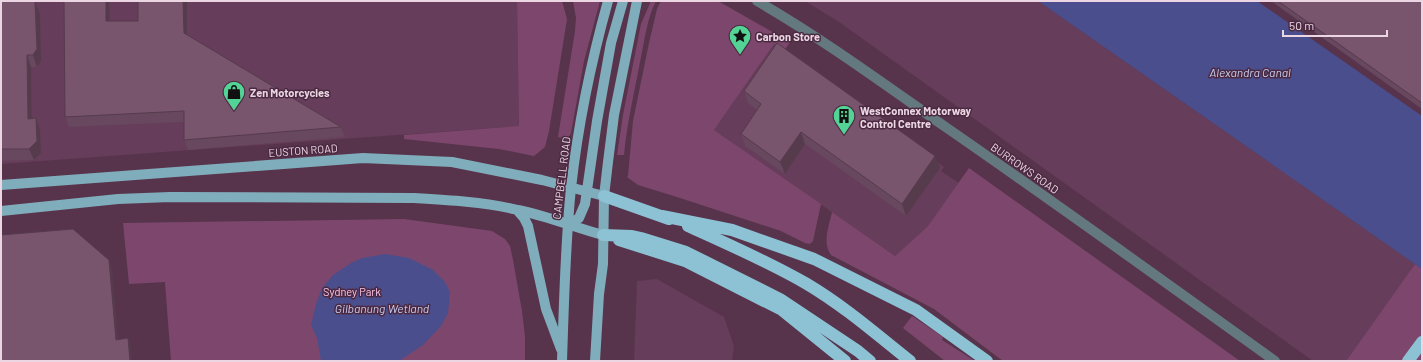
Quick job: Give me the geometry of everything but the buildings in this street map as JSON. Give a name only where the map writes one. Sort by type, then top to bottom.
[{"type":"highway","points":[[604,196],[688,226],[734,247],[806,284],[853,315],[910,361]]},
{"type":"highway","points":[[662,216],[732,230],[814,259],[916,310],[987,361]]},
{"type":"highway","points":[[603,235],[685,261],[782,310],[845,361]]},
{"type":"highway","points":[[603,235],[632,236],[686,252],[780,299],[870,361]]},
{"type":"highway","points":[[1408,361],[1422,342]]},
{"type":"main road","name":"CAMPBELL ROAD","points":[[562,357],[571,187],[584,101],[596,45],[608,1]]},
{"type":"main road","points":[[568,225],[579,218],[585,204],[597,121],[611,43],[623,1]]},
{"type":"main road","points":[[595,361],[599,294],[603,264],[604,196],[614,115],[637,1]]},
{"type":"main road","name":"EUSTON ROAD","points":[[1,185],[363,158],[452,162],[571,187],[604,196]]},
{"type":"main road","points":[[1,211],[118,199],[170,197],[412,198],[449,200],[517,210],[549,218],[603,235]]},
{"type":"main road","points":[[517,210],[524,218],[528,226],[546,309],[562,357]]},
{"type":"street","name":"BURROWS ROAD","points":[[757,1],[795,23],[975,147],[1275,361]]},
{"type":"shaded area","points":[[1,1],[517,1],[519,126],[1,164]]},
{"type":"shaded area","points":[[805,1],[1038,1],[1415,264],[1346,361],[1313,361],[839,22]]},
{"type":"shaded area","points":[[774,44],[944,167],[941,171],[959,183],[928,226],[895,256],[714,130]]},
{"type":"shaded area","points":[[657,279],[724,317],[734,346],[732,361],[634,361],[637,281]]},
{"type":"green space","points":[[517,1],[562,1],[567,19],[549,131],[545,147],[534,156],[499,149],[404,139],[404,135],[519,126]]},
{"type":"green space","points":[[573,1],[600,1],[584,61],[571,133],[566,142],[563,138],[558,137],[575,31],[576,18]]},
{"type":"green space","points":[[651,1],[656,1],[650,14],[629,118],[624,155],[617,155],[623,115],[641,24]]},
{"type":"green space","points":[[661,1],[718,1],[790,42],[784,51],[774,44],[714,130],[821,204],[813,241],[810,244],[781,231],[638,185],[627,177],[633,121],[649,43],[657,9]]},
{"type":"green space","points":[[969,168],[1240,361],[1003,361],[934,309],[831,255],[828,250],[827,240],[832,212],[895,256],[928,226]]},
{"type":"green space","name":"Sydney Park","points":[[404,219],[492,231],[505,239],[510,246],[522,311],[525,337],[525,361],[171,361],[165,282],[129,284],[123,223]]},
{"type":"green space","points":[[1415,264],[1422,269],[1422,361],[1346,361]]},
{"type":"green space","points":[[912,316],[943,337],[942,340],[975,361],[945,361],[903,328]]},
{"type":"water","name":"Alexandra Canal","points":[[1038,1],[1257,1],[1422,116],[1422,269]]},
{"type":"water","name":"Gilbanung Wetland","points":[[385,254],[409,258],[433,270],[445,282],[450,292],[448,313],[441,326],[423,345],[399,361],[321,361],[317,338],[311,325],[322,288],[333,275],[351,263],[362,258]]},
{"type":"place","name":"Carbon Store","points":[[740,56]]},
{"type":"place","name":"Zen Motorcycles","points":[[234,112]]},
{"type":"place","name":"WestConnex Motorway Control Centre","points":[[844,136]]}]
